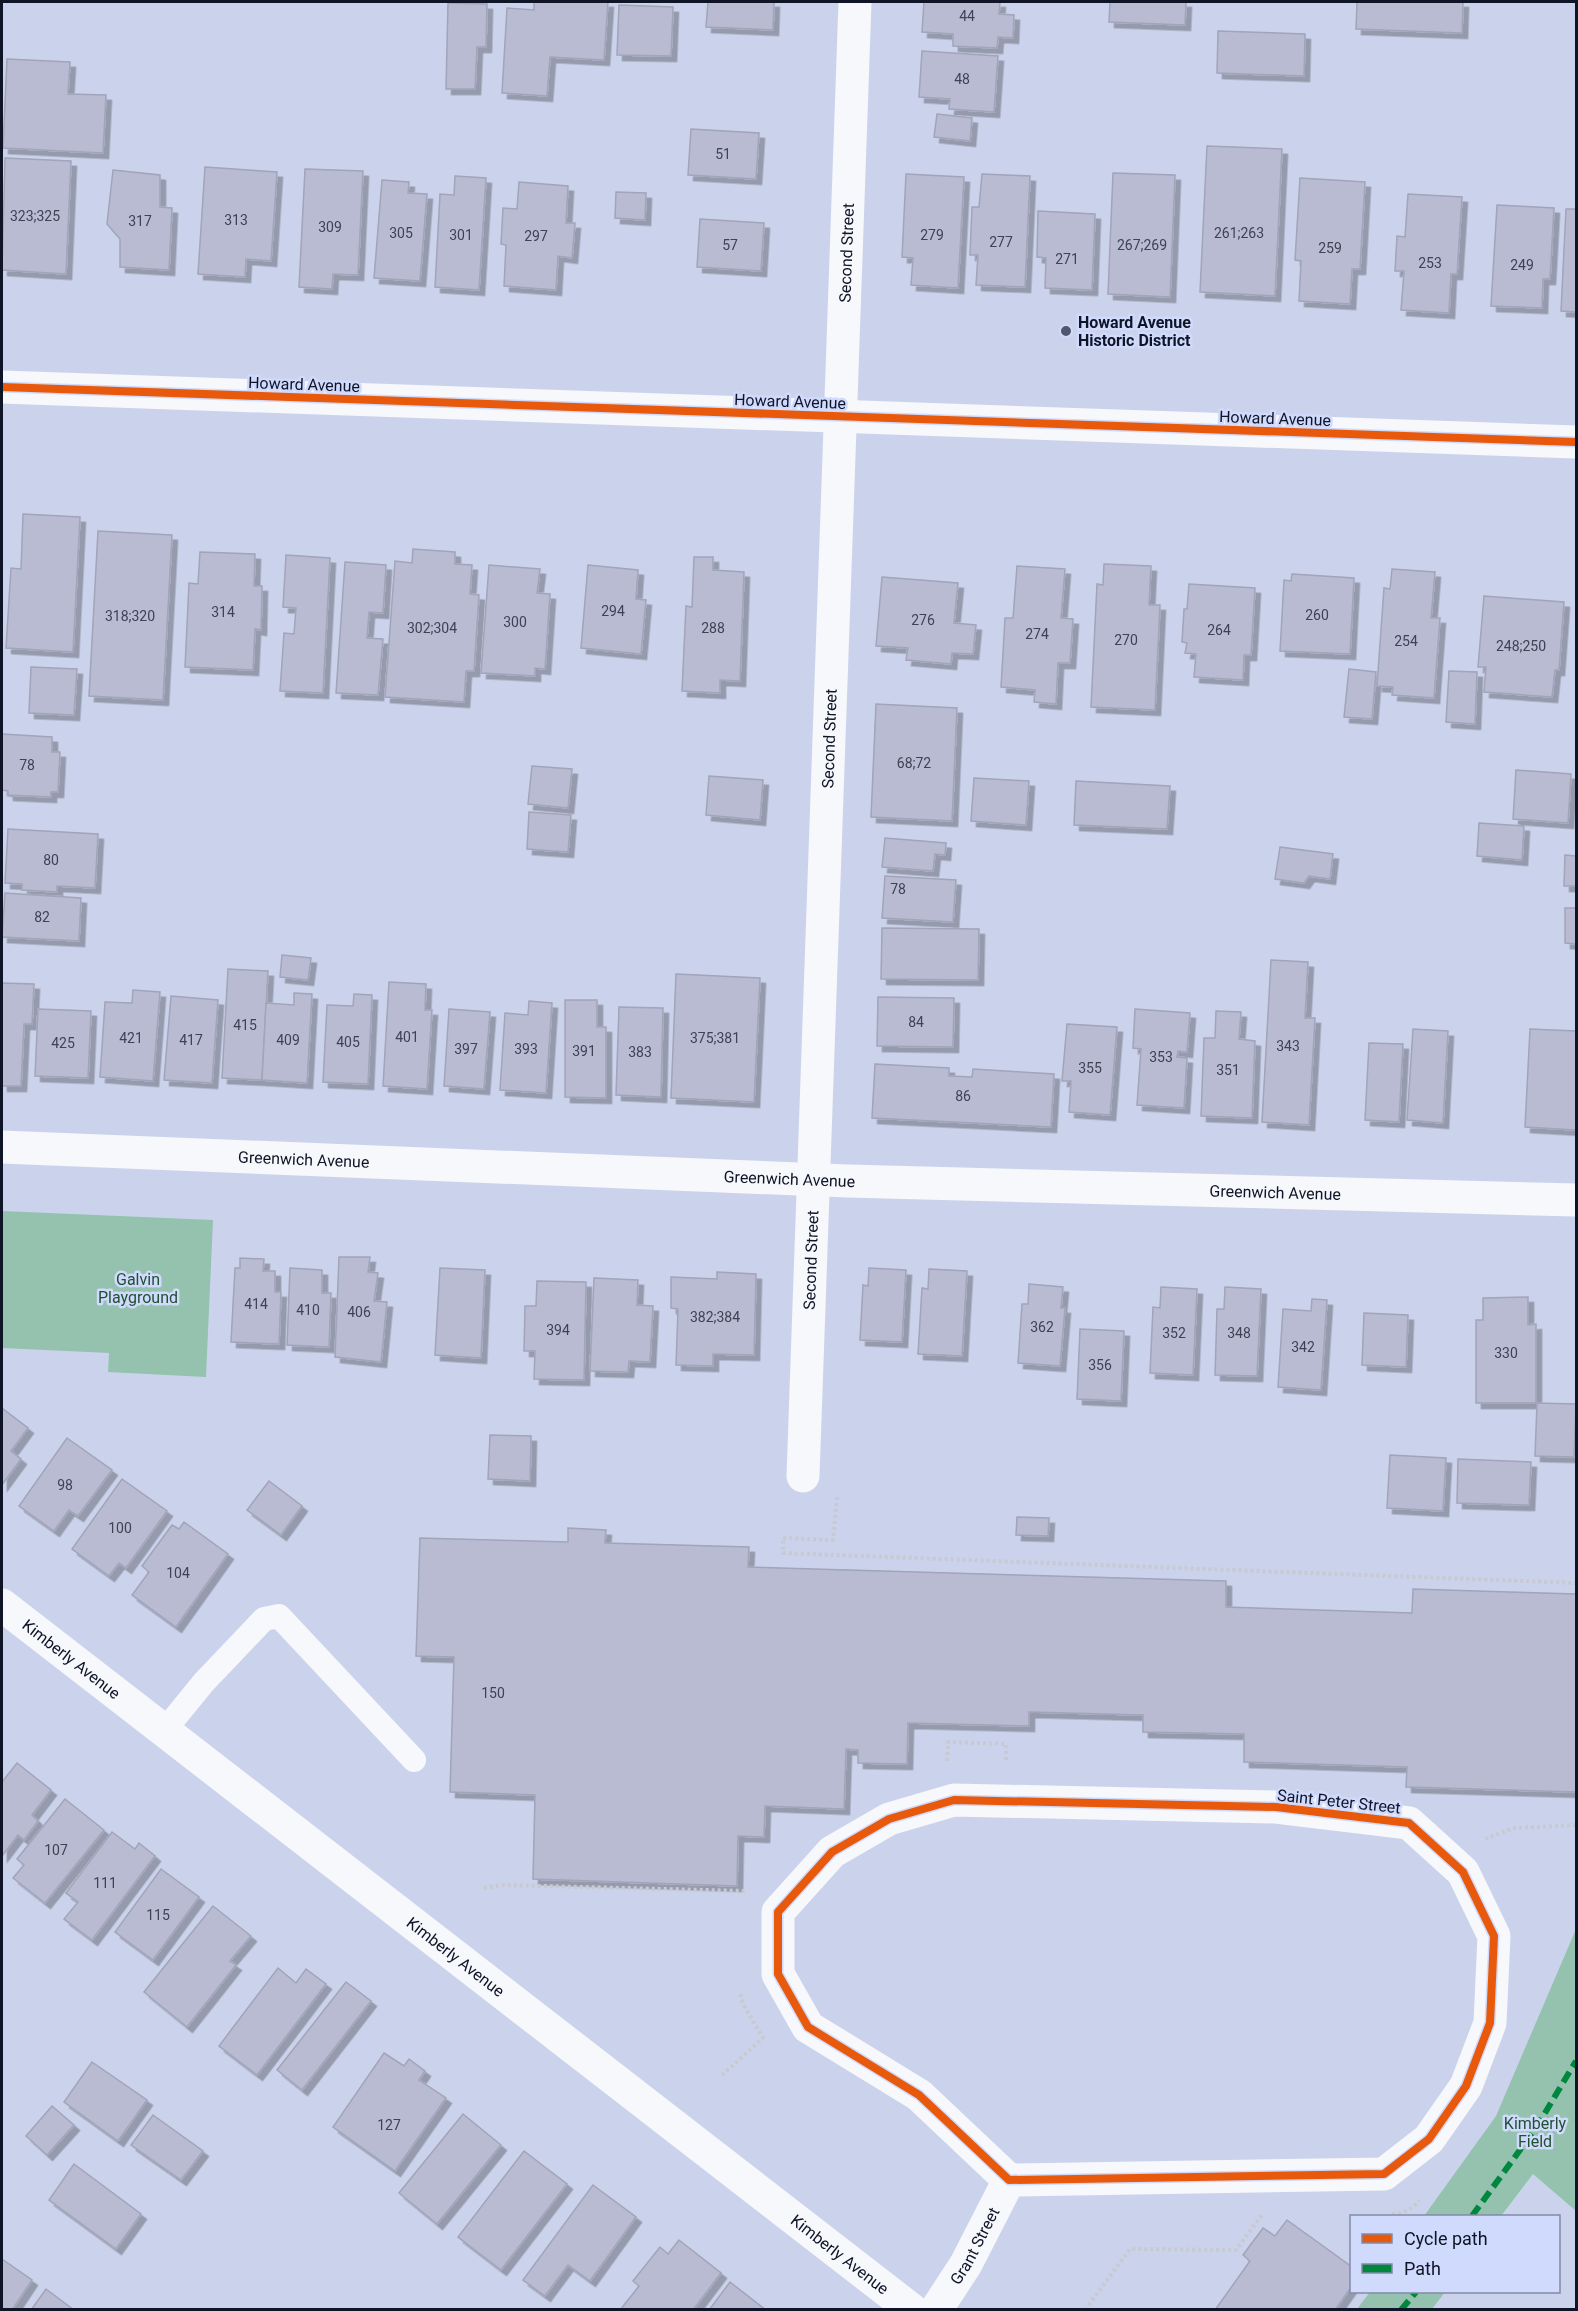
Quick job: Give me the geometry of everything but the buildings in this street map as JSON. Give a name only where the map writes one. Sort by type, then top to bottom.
[{"type":"street","name":"Second Street","points":[[802,1476],[855,2]]},
{"type":"street","name":"Howard Avenue","points":[[2,387],[1576,442]]},
{"type":"street","name":"Greenwich Avenue","points":[[2,1147],[814,1179],[1576,1200]]},
{"type":"street","name":"Kimberly Avenue","points":[[2,1605],[912,2310]]},
{"type":"street","name":"Saint Peter Street","points":[[954,1800],[1276,1807],[1409,1823],[1463,1872],[1494,1936],[1490,2023],[1466,2086],[1460,2095],[1429,2139],[1384,2174],[1009,2180],[919,2096],[808,2027],[778,1974],[778,1911],[832,1852],[889,1819],[954,1800]]},
{"type":"street","name":"Grant Street","points":[[936,2310],[971,2255],[1009,2180]]},
{"type":"lane","points":[[164,1731],[204,1683],[264,1619],[279,1616],[414,1760]]},
{"type":"path","points":[[837,1491],[833,1540],[783,1538],[783,1553],[1576,1583]]},
{"type":"path","points":[[1481,1840],[1514,1828],[1576,1825]]},
{"type":"path","points":[[484,1888],[512,1886],[754,1893]]},
{"type":"path","points":[[1085,2310],[1130,2249],[1236,2250],[1261,2215],[1270,2215]]},
{"type":"green space","name":"Galvin Playground","points":[[2,1211],[213,1220],[206,1377],[108,1372],[109,1353],[2,1348]]},
{"type":"green space","name":"Kimberly Field","points":[[1576,1929],[1576,2211],[1533,2174],[1502,2215],[1425,2215],[1496,2116]]},
{"type":"green space","points":[[1369,2293],[1444,2293],[1432,2309],[1357,2309]]},
{"type":"marked path","points":[[1473,2215],[1536,2128],[1576,2061]]},
{"type":"marked path","points":[[1401,2310],[1415,2293]]},
{"type":"cycle path","points":[[2,387],[1576,442]]},
{"type":"cycle path","points":[[954,1800],[1276,1807],[1409,1823],[1463,1872],[1494,1936],[1490,2023],[1466,2086],[1429,2139],[1384,2174],[1009,2180],[919,2095],[808,2027],[778,1974],[778,1912],[832,1852],[889,1819],[954,1800]]},
{"type":"place","name":"Howard Avenue Historic District","points":[[1066,331]]}]
